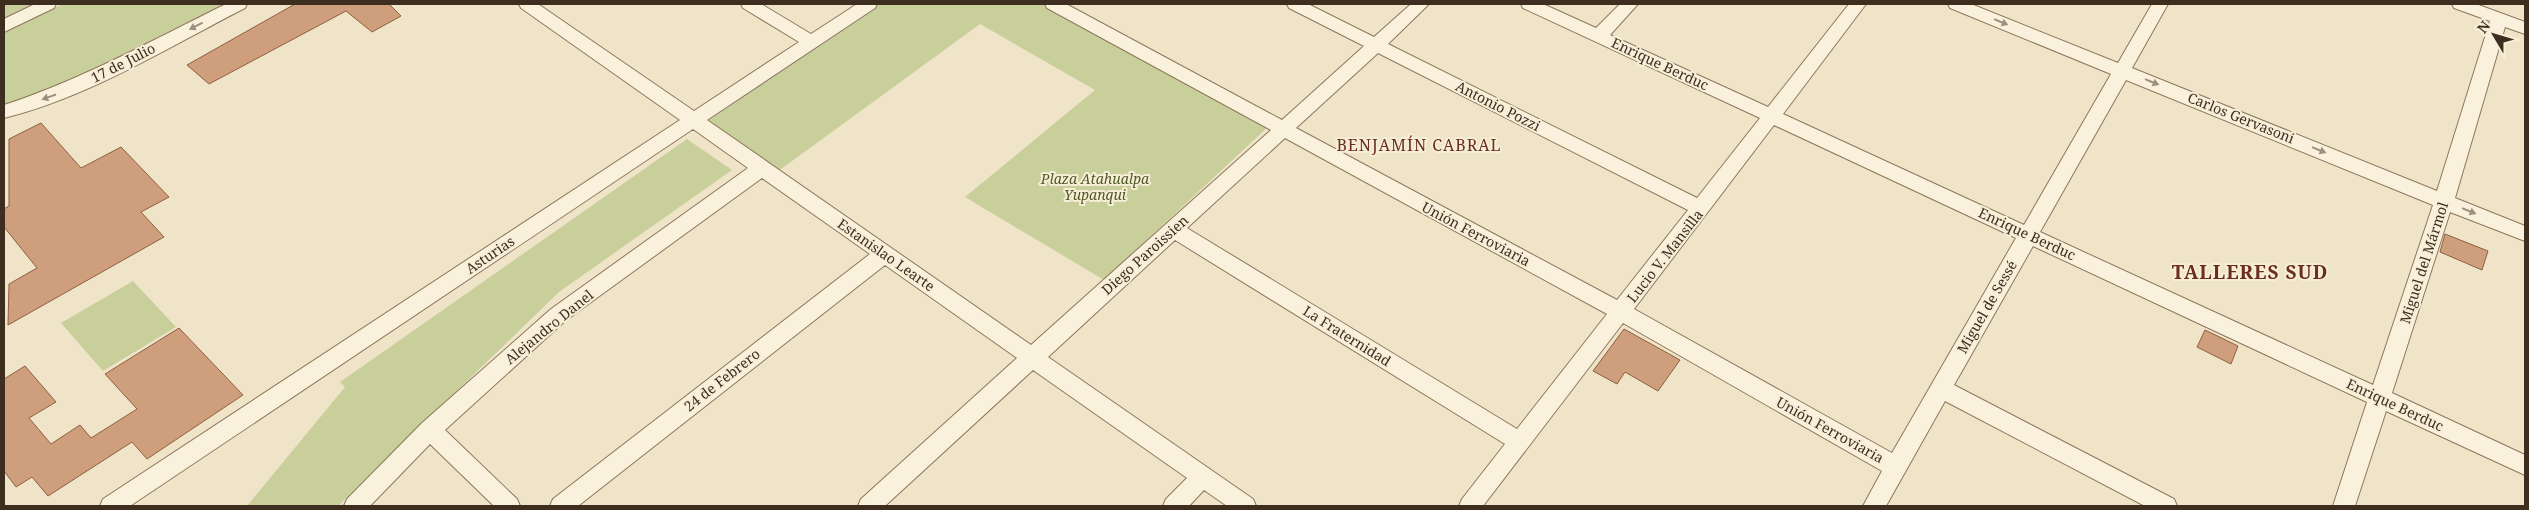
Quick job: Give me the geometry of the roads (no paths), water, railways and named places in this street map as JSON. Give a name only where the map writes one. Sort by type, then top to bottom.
[{"type":"street","points":[[4,26],[48,4]]},
{"type":"street","name":"17 de Julio","points":[[4,112],[58,94],[93,78],[239,4]]},
{"type":"street","name":"Estanislao Learte","points":[[527,4],[1246,506]]},
{"type":"street","points":[[749,4],[811,42]]},
{"type":"street","name":"Asturias","points":[[111,506],[869,4]]},
{"type":"street","name":"Unión Ferroviaria","points":[[1053,4],[1282,130],[1621,312],[1896,467]]},
{"type":"street","name":"Antonio Pozzi","points":[[1295,4],[1701,208]]},
{"type":"street","name":"Diego Paroissien","points":[[869,506],[1421,4]]},
{"type":"street","name":"Enrique Berduc","points":[[1529,4],[2525,465]]},
{"type":"street","points":[[1599,36],[1630,4]]},
{"type":"street","name":"Lucio V. Mansilla","points":[[1470,506],[1858,4]]},
{"type":"street","name":"Carlos Gervasoni","points":[[1956,4],[2525,234]]},
{"type":"street","name":"Miguel de Sessé","points":[[1874,506],[2160,4]]},
{"type":"street","points":[[2471,6],[2525,28]]},
{"type":"street","name":"Miguel del Mármol","points":[[2344,506],[2444,201],[2499,18]]},
{"type":"street","name":"Alejandro Danel","points":[[355,506],[430,430],[558,315],[761,168]]},
{"type":"street","name":"La Fraternidad","points":[[1173,229],[1520,442]]},
{"type":"street","name":"24 de Febrero","points":[[561,506],[884,254]]},
{"type":"street","points":[[1941,388],[2166,506]]},
{"type":"street","points":[[430,430],[509,506]]},
{"type":"street","points":[[1174,506],[1203,476]]},
{"type":"district","name":"BENJAMÍN CABRAL","points":[[1419,145]]},
{"type":"district","name":"TALLERES SUD","points":[[2250,272]]},
{"type":"park label","name":"Plaza Atahualpa Yupanqui","points":[[1095,187]]}]
